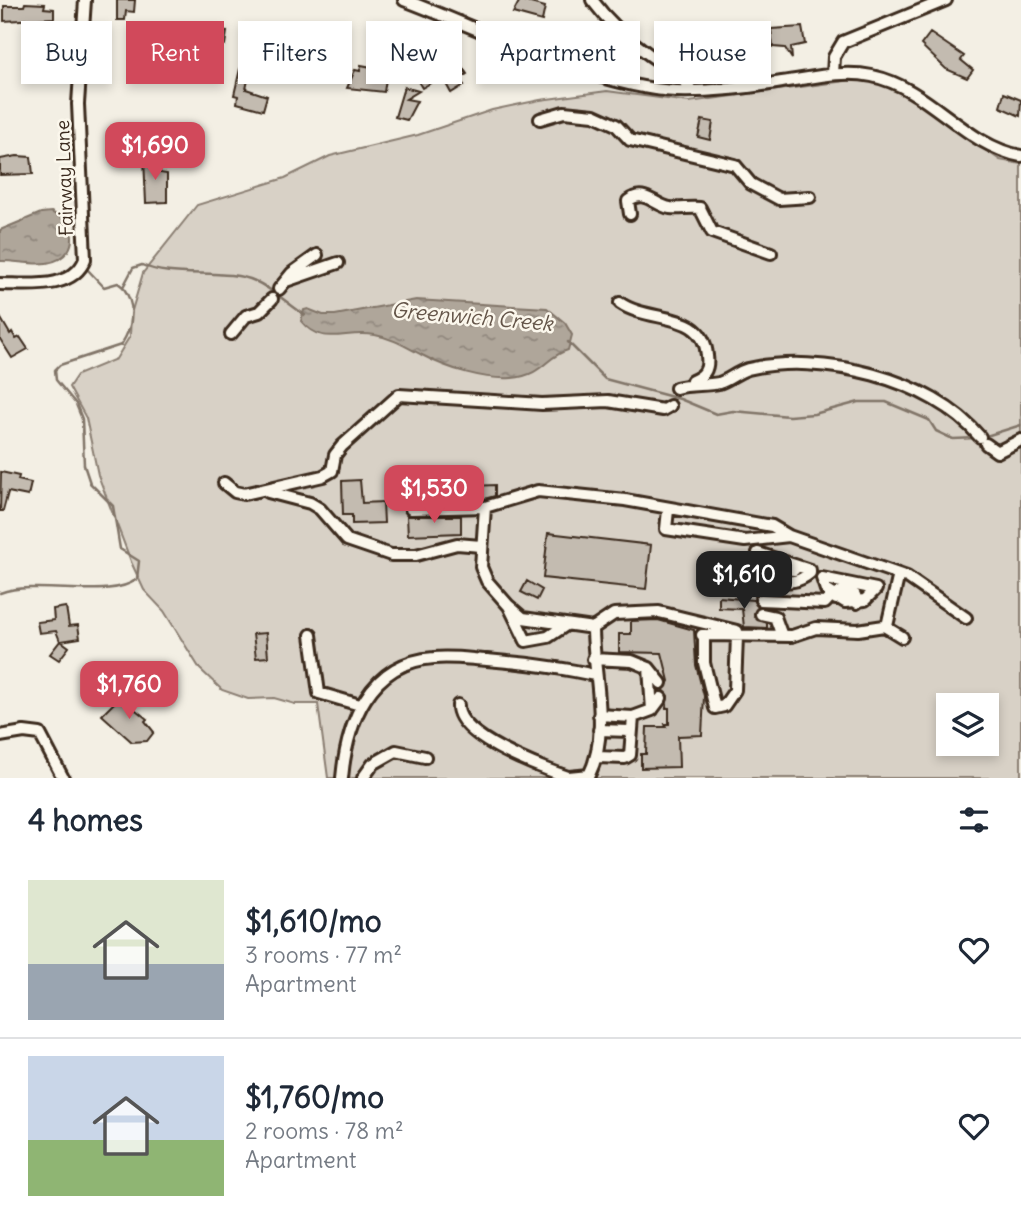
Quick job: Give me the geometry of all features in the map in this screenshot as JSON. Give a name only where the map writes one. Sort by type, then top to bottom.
[{"type":"street","name":"Fairway Lane","points":[[0,284],[57,282],[76,272],[85,259],[83,148],[78,104],[85,0]]},
{"type":"street","points":[[404,0],[586,72],[645,87],[692,91],[733,89],[833,74],[866,75],[895,84],[920,97],[977,139],[1001,151],[1021,156]]},
{"type":"street","points":[[592,0],[606,18],[648,54],[678,71],[692,91]]},
{"type":"street","points":[[833,74],[834,57],[843,42],[946,0]]},
{"type":"street","points":[[540,119],[564,111],[594,115],[616,125],[630,140],[735,165],[751,184],[779,199],[810,197]]},
{"type":"street","points":[[630,214],[628,201],[635,196],[649,197],[668,208],[700,208],[712,232],[771,253]]},
{"type":"street","points":[[232,334],[246,316],[266,307],[301,265],[317,255]]},
{"type":"street","points":[[279,290],[338,263]]},
{"type":"street","points":[[620,303],[646,315],[687,322],[698,330],[706,348],[707,368],[704,376],[676,388],[718,383],[747,369],[812,365],[849,368],[940,402],[997,452],[1021,440]]},
{"type":"street","points":[[223,483],[235,492],[244,494],[314,479],[332,471],[335,456],[342,446],[399,395],[542,404],[608,401],[663,410],[670,406]]},
{"type":"street","points":[[265,491],[310,503],[320,509],[346,540],[391,555],[416,555],[457,544],[481,545]]},
{"type":"street","points":[[411,509],[485,507],[538,491],[625,500],[668,510],[772,526],[789,536],[899,574],[925,587],[967,618]]},
{"type":"street","points":[[485,507],[481,567],[487,581],[508,606],[523,618],[593,628],[614,614],[659,612],[726,627],[750,637]]},
{"type":"street","points":[[668,510],[666,529],[744,541],[789,536]]},
{"type":"street","points":[[887,626],[899,574]]},
{"type":"street","points":[[761,600],[825,603],[845,595]]},
{"type":"street","points":[[508,606],[526,641]]},
{"type":"street","points":[[761,614],[775,617],[782,636]]},
{"type":"street","points":[[526,641],[548,637],[566,625]]},
{"type":"street","points":[[737,636],[735,690],[724,706],[715,708],[704,663],[703,635],[782,636],[798,635],[816,628],[858,630],[887,626],[902,637]]},
{"type":"street","points":[[458,705],[457,711],[463,718],[494,746],[547,773],[563,777],[589,775],[597,757],[598,730],[593,628]]},
{"type":"street","points":[[311,635],[319,693],[360,705]]},
{"type":"street","points":[[517,662],[526,641]]},
{"type":"street","points":[[342,778],[345,744],[360,705],[381,680],[414,661],[444,658],[517,662],[594,675]]},
{"type":"street","points":[[593,659],[632,661],[649,668],[661,683]]},
{"type":"street","points":[[649,668],[652,710]]},
{"type":"street","points":[[598,715],[634,717],[652,710],[661,698]]},
{"type":"street","points":[[597,757],[625,758],[630,755],[634,717]]},
{"type":"street","points":[[598,730],[631,731]]},
{"type":"street","points":[[0,736],[24,732],[40,734],[63,778]]},
{"type":"street","points":[[363,778],[373,764],[396,751],[425,757]]},
{"type":"shaded area","points":[[860,79],[888,85],[1000,160],[1021,164],[1021,778],[328,778],[318,704],[295,704],[274,698],[248,699],[222,690],[200,669],[164,611],[144,590],[98,475],[86,418],[69,387],[77,375],[116,359],[130,336],[131,314],[143,273],[197,205],[285,178],[330,156],[418,135],[492,110],[607,91],[689,102]]},
{"type":"water","points":[[51,212],[66,220],[71,232],[70,247],[62,257],[37,264],[0,261],[0,230],[41,213]]},
{"type":"water","points":[[416,300],[547,308],[565,323],[572,335],[568,350],[523,376],[490,377],[444,365],[382,336],[326,336],[309,329],[301,321],[304,310],[308,309],[323,315],[335,315]]},
{"type":"building","points":[[117,0],[135,0],[134,12],[126,11],[125,20],[117,20]]},
{"type":"building","points":[[520,0],[545,7],[542,21],[513,13]]},
{"type":"building","points":[[25,3],[45,4],[44,8],[54,9],[54,18],[4,21],[4,6],[24,6]]},
{"type":"building","points":[[802,27],[805,44],[791,47],[792,59],[785,48],[773,47],[771,29]]},
{"type":"building","points":[[930,33],[964,56],[961,60],[973,70],[967,78],[946,69],[921,45]]},
{"type":"building","points":[[361,65],[366,66],[366,84],[385,84],[384,92],[347,88],[352,84],[355,70],[360,71]]},
{"type":"building","points":[[238,78],[238,84],[247,84],[246,89],[267,96],[263,110],[237,103],[238,96],[234,95]]},
{"type":"building","points":[[462,83],[464,85],[451,93],[446,84]]},
{"type":"building","points":[[404,87],[419,91],[406,99],[417,101],[407,120],[395,117]]},
{"type":"building","points":[[1004,93],[1021,100],[1020,116],[1000,107]]},
{"type":"building","points":[[702,120],[713,122],[710,140],[698,137]]},
{"type":"building","points":[[31,157],[33,174],[0,175],[0,159]]},
{"type":"building","points":[[144,158],[160,158],[160,173],[167,174],[167,202],[146,203]]},
{"type":"building","points":[[0,317],[10,334],[12,332],[16,339],[20,337],[28,349],[12,358],[0,339]]},
{"type":"building","points":[[1,472],[19,476],[18,480],[31,483],[28,496],[8,492],[3,511],[0,511]]},
{"type":"building","points":[[360,480],[362,503],[383,502],[384,523],[352,524],[352,515],[343,515],[342,481]]},
{"type":"building","points":[[473,482],[473,486],[495,485],[495,496],[484,499],[424,501],[424,485],[464,486],[464,483]]},
{"type":"building","points":[[407,516],[461,516],[461,533],[408,535]]},
{"type":"building","points":[[548,533],[651,545],[646,589],[543,578]]},
{"type":"building","points":[[527,581],[542,590],[537,600],[521,592]]},
{"type":"building","points":[[719,597],[753,600],[758,607],[754,617],[767,623],[767,628],[744,627],[742,609],[719,608]]},
{"type":"building","points":[[66,607],[69,626],[78,625],[80,638],[61,641],[69,647],[59,660],[50,654],[60,641],[56,631],[39,633],[37,622],[54,620],[53,609]]},
{"type":"building","points":[[658,620],[694,630],[696,665],[704,696],[702,735],[678,736],[679,767],[641,768],[641,754],[646,754],[647,727],[666,727],[665,724],[669,724],[669,708],[666,708],[668,696],[663,691],[669,681],[662,653],[619,652],[619,634],[631,634],[631,621]]},
{"type":"building","points":[[266,633],[268,657],[256,658],[253,634]]},
{"type":"building","points":[[120,697],[147,719],[145,721],[154,732],[147,741],[132,742],[102,715]]},
{"type":"waterway","name":"Greenwich Creek","points":[[123,287],[133,268],[142,265],[168,272],[244,277],[262,284],[305,315]]},
{"type":"waterway","name":"Greenwich Creek","points":[[87,269],[104,287],[118,283],[123,287]]},
{"type":"waterway","points":[[0,593],[34,588],[110,588],[137,579],[139,561],[120,549],[113,506],[90,483],[84,465],[82,419],[76,404],[56,380],[55,370],[60,365],[121,345],[132,316],[130,302],[123,287]]},
{"type":"waterway","name":"Greenwich Creek","points":[[568,342],[605,379],[680,399],[716,414],[733,411],[789,416],[814,414],[859,402],[886,402],[929,420],[936,431],[953,439],[977,438]]},
{"type":"waterway","name":"Greenwich Creek","points":[[983,437],[1021,425]]}]
